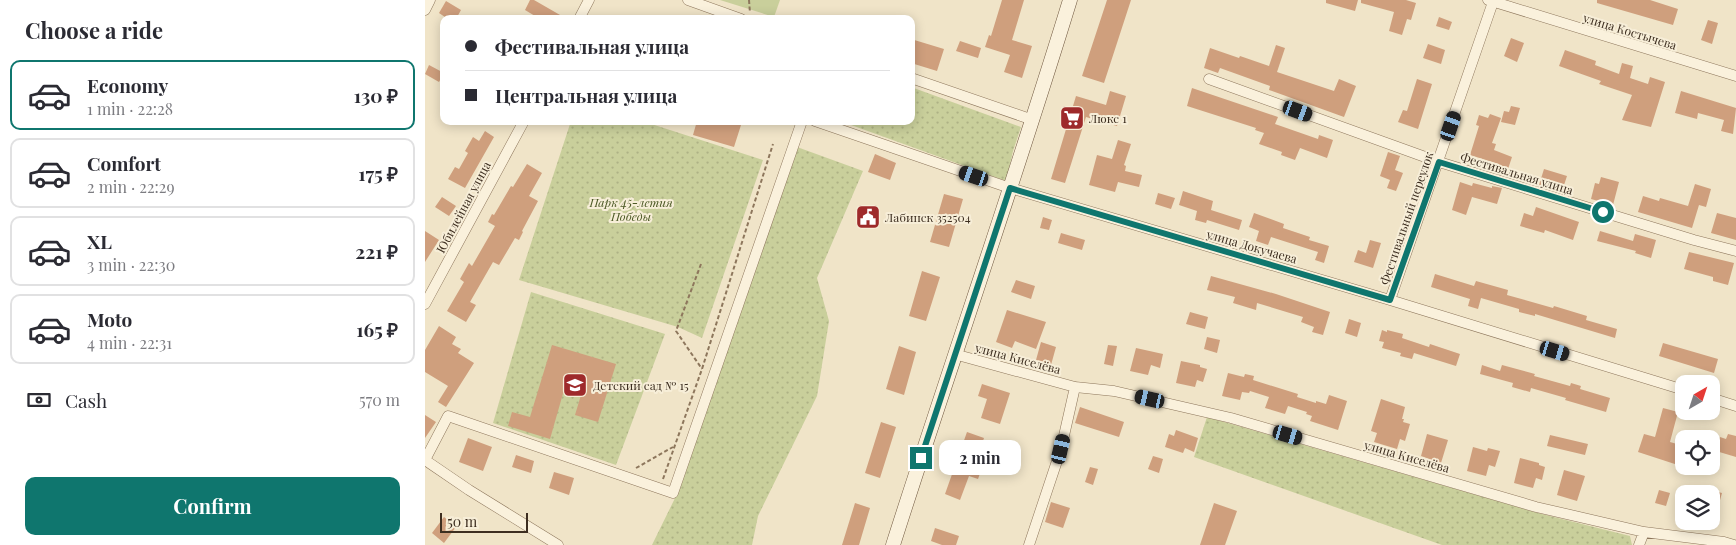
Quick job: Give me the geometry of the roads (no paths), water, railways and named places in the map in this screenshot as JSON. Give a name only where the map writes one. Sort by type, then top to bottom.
[{"type":"street","points":[[425,10],[430,0]]},
{"type":"street","points":[[581,15],[589,0]]},
{"type":"street","points":[[688,0],[730,15]]},
{"type":"street","points":[[893,545],[954,354],[1033,120],[1070,0]]},
{"type":"street","name":"улица Костычева","points":[[1490,1],[1736,76]]},
{"type":"street","name":"Фестивальный переулок","points":[[1390,300],[1439,162],[1490,1]]},
{"type":"street","points":[[915,79],[1033,120]]},
{"type":"street","name":"Фестивальная улица","points":[[1209,79],[1439,162],[1694,240],[1736,251]]},
{"type":"street","name":"Юбилейная улица","points":[[425,304],[522,125]]},
{"type":"street","points":[[558,545],[469,490],[425,460],[448,416],[673,493],[801,125]]},
{"type":"street","name":"улица Докучаева","points":[[827,125],[1010,188],[1390,300],[1675,387]]},
{"type":"street","name":"улица Киселёва","points":[[954,354],[1075,386],[1114,390],[1214,414],[1536,506],[1644,532],[1724,542],[1734,545]]},
{"type":"street","points":[[1029,545],[1061,449],[1075,386]]},
{"type":"street","points":[[1720,401],[1736,406]]},
{"type":"street","points":[[1639,545],[1644,532]]},
{"type":"place","name":"Люкс 1","points":[[1072,118]]},
{"type":"place","name":"Лабинск 352504","points":[[868,217]]},
{"type":"place","name":"Детский сад № 15","points":[[575,385]]},
{"type":"park label","name":"Парк 45-летия Победы","points":[[631,209]]}]
